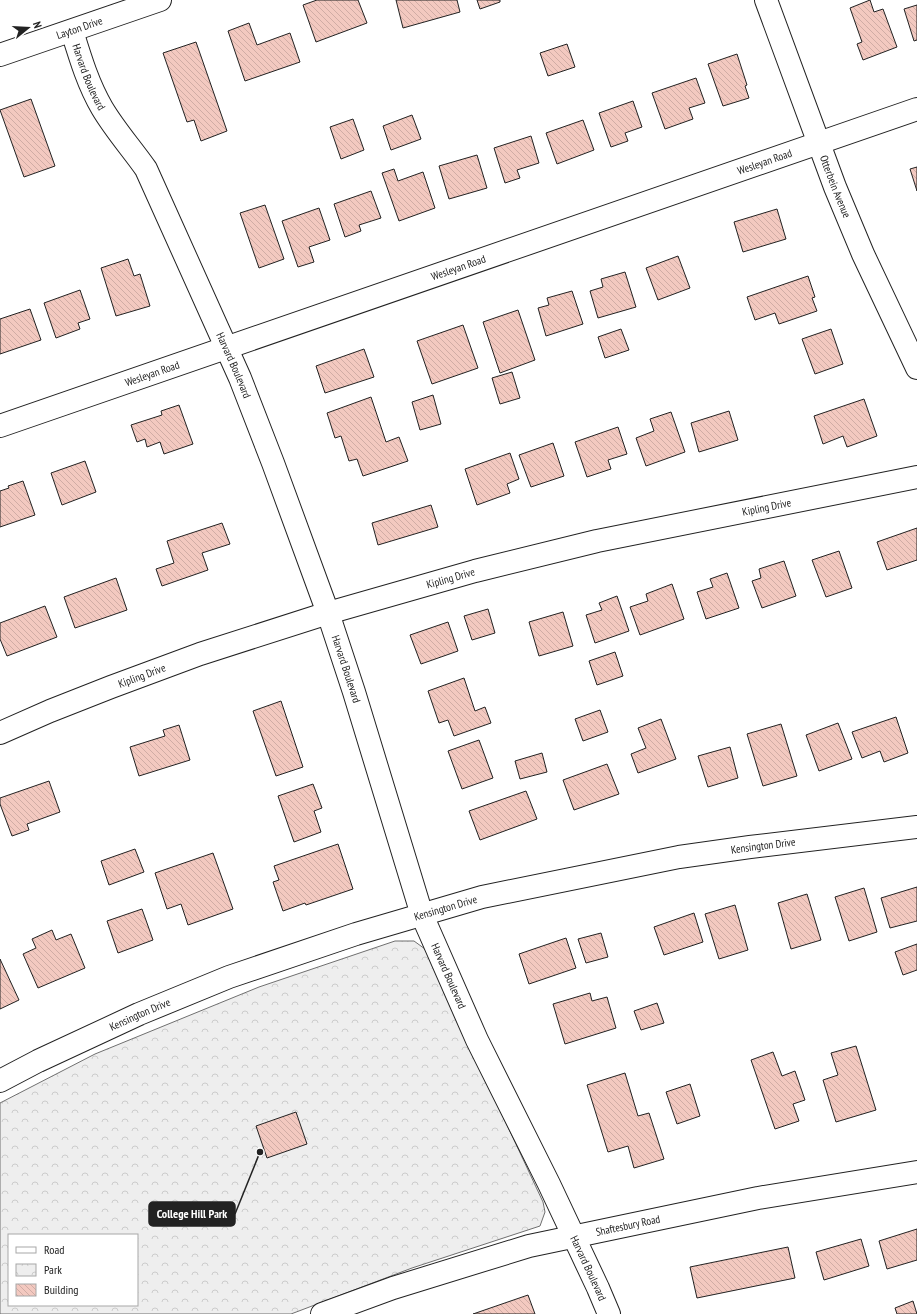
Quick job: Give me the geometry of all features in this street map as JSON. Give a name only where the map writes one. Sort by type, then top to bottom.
[{"type":"street","name":"Layton Drive","points":[[0,55],[160,0]]},
{"type":"street","name":"Otterbein Avenue","points":[[766,0],[818,144],[862,254],[917,368]]},
{"type":"street","name":"Harvard Boulevard","points":[[72,30],[84,68],[102,107],[117,131],[130,145],[146,169],[240,378],[328,613],[354,692],[422,915],[477,1040],[549,1184],[609,1314]]},
{"type":"street","name":"Wesleyan Road","points":[[0,426],[917,110]]},
{"type":"street","name":"Kipling Drive","points":[[0,733],[104,689],[178,662],[328,613],[475,571],[597,541],[917,477]]},
{"type":"street","name":"Kensington Drive","points":[[0,1081],[38,1061],[139,1014],[229,977],[356,934],[482,897],[679,857],[917,827]]},
{"type":"street","name":"Shaftesbury Road","points":[[322,1314],[400,1285],[529,1246],[758,1198],[917,1172]]},
{"type":"green space","points":[[395,941],[414,941],[425,949],[543,1202],[545,1212],[540,1226],[412,1268],[291,1314],[0,1314],[0,1103],[95,1054],[259,987]]},
{"type":"building","points":[[317,0],[358,0],[367,23],[316,42],[303,5]]},
{"type":"building","points":[[396,0],[457,0],[460,12],[403,28]]},
{"type":"building","points":[[477,0],[500,0],[500,2],[480,9]]},
{"type":"building","points":[[870,0],[874,12],[883,9],[897,47],[863,60],[857,44],[862,42],[850,8]]},
{"type":"building","points":[[917,5],[917,40],[914,41],[904,9]]},
{"type":"building","points":[[249,23],[257,45],[290,33],[300,62],[245,81],[228,31]]},
{"type":"building","points":[[196,42],[227,131],[201,141],[194,120],[187,122],[163,53]]},
{"type":"building","points":[[567,44],[575,67],[548,76],[540,53]]},
{"type":"building","points":[[737,54],[747,85],[745,86],[749,98],[723,106],[708,64]]},
{"type":"building","points":[[696,78],[705,103],[689,108],[693,119],[665,129],[652,93]]},
{"type":"building","points":[[31,99],[55,166],[24,177],[0,110]]},
{"type":"building","points":[[633,101],[642,127],[625,133],[628,141],[611,147],[599,113]]},
{"type":"building","points":[[412,115],[421,139],[391,150],[383,126]]},
{"type":"building","points":[[353,119],[364,150],[341,159],[330,127]]},
{"type":"building","points":[[583,120],[594,150],[557,164],[546,133]]},
{"type":"building","points":[[531,136],[539,163],[517,170],[520,178],[505,183],[494,148]]},
{"type":"building","points":[[477,155],[487,188],[449,199],[439,166]]},
{"type":"building","points":[[917,167],[917,191],[910,169]]},
{"type":"building","points":[[394,169],[398,181],[423,172],[435,208],[399,221],[382,173]]},
{"type":"building","points":[[371,191],[381,218],[359,225],[361,231],[345,237],[334,204]]},
{"type":"building","points":[[265,205],[284,259],[259,268],[240,213]]},
{"type":"building","points":[[319,208],[330,240],[309,247],[314,262],[298,267],[282,221]]},
{"type":"building","points":[[777,209],[786,239],[743,252],[734,222]]},
{"type":"building","points":[[678,256],[690,288],[658,300],[646,268]]},
{"type":"building","points":[[128,259],[134,276],[140,274],[150,306],[116,316],[101,268]]},
{"type":"building","points":[[625,272],[636,307],[598,318],[590,291],[603,287],[601,279]]},
{"type":"building","points":[[808,276],[815,297],[812,298],[817,311],[779,324],[775,313],[755,320],[747,297]]},
{"type":"building","points":[[80,290],[90,319],[78,323],[80,329],[56,338],[44,303]]},
{"type":"building","points":[[572,291],[583,324],[546,336],[538,308],[549,305],[547,298]]},
{"type":"building","points":[[30,309],[41,340],[0,354],[0,319]]},
{"type":"building","points":[[518,310],[535,360],[500,373],[483,322]]},
{"type":"building","points":[[463,325],[478,368],[432,384],[417,341]]},
{"type":"building","points":[[621,329],[629,350],[605,358],[598,337]]},
{"type":"building","points":[[831,329],[843,364],[815,374],[802,339]]},
{"type":"building","points":[[364,349],[374,377],[325,393],[316,366]]},
{"type":"building","points":[[512,372],[520,398],[500,404],[492,378]]},
{"type":"building","points":[[433,395],[441,424],[420,430],[412,402]]},
{"type":"building","points":[[371,397],[386,442],[399,437],[408,461],[363,476],[357,459],[349,461],[341,436],[335,438],[327,413]]},
{"type":"building","points":[[864,399],[877,436],[847,447],[843,436],[823,444],[814,416]]},
{"type":"building","points":[[179,405],[193,444],[164,454],[160,442],[147,447],[145,439],[137,442],[131,425],[162,415],[161,411]]},
{"type":"building","points":[[729,411],[738,440],[699,452],[691,423]]},
{"type":"building","points":[[671,412],[685,452],[646,466],[636,438],[654,431],[650,419]]},
{"type":"building","points":[[618,427],[627,454],[608,460],[611,469],[587,477],[575,442]]},
{"type":"building","points":[[553,443],[564,476],[531,487],[519,455]]},
{"type":"building","points":[[510,453],[519,479],[507,484],[510,493],[477,505],[465,469]]},
{"type":"building","points":[[85,461],[96,492],[62,505],[51,473]]},
{"type":"building","points":[[23,481],[35,515],[0,527],[0,491],[9,488],[8,486]]},
{"type":"building","points":[[431,505],[438,527],[378,545],[372,523]]},
{"type":"building","points":[[222,523],[230,544],[202,553],[208,570],[162,586],[156,569],[174,563],[167,541]]},
{"type":"building","points":[[917,528],[917,560],[887,570],[877,542]]},
{"type":"building","points":[[839,551],[852,588],[826,597],[812,560]]},
{"type":"building","points":[[784,561],[796,596],[762,608],[752,581],[761,578],[759,569]]},
{"type":"building","points":[[727,573],[739,608],[706,619],[697,592],[713,587],[710,579]]},
{"type":"building","points":[[116,578],[127,610],[75,628],[64,597]]},
{"type":"building","points":[[672,584],[684,619],[640,635],[630,607],[648,601],[646,594]]},
{"type":"building","points":[[617,596],[629,631],[595,643],[586,615],[602,610],[599,603]]},
{"type":"building","points":[[45,606],[57,637],[7,656],[0,639],[0,623]]},
{"type":"building","points":[[488,609],[495,633],[472,640],[464,616]]},
{"type":"building","points":[[563,612],[573,646],[539,656],[529,622]]},
{"type":"building","points":[[448,622],[458,651],[421,664],[410,635]]},
{"type":"building","points":[[615,652],[623,676],[597,685],[589,661]]},
{"type":"building","points":[[464,678],[475,711],[485,707],[491,723],[454,736],[448,720],[439,723],[428,691]]},
{"type":"building","points":[[281,701],[303,767],[276,776],[253,711]]},
{"type":"building","points":[[600,710],[608,732],[583,741],[575,719]]},
{"type":"building","points":[[896,717],[908,753],[884,762],[880,751],[862,758],[852,732]]},
{"type":"building","points":[[661,719],[676,759],[638,773],[631,754],[646,748],[638,728]]},
{"type":"building","points":[[838,723],[852,759],[819,771],[806,735]]},
{"type":"building","points":[[781,724],[797,776],[763,786],[747,734]]},
{"type":"building","points":[[179,725],[190,760],[139,776],[130,747],[165,736],[163,730]]},
{"type":"building","points":[[479,740],[493,778],[462,789],[448,751]]},
{"type":"building","points":[[730,747],[738,778],[708,787],[698,756]]},
{"type":"building","points":[[542,753],[547,772],[520,779],[515,761]]},
{"type":"building","points":[[607,764],[619,794],[574,810],[563,780]]},
{"type":"building","points":[[49,781],[60,812],[27,824],[29,830],[12,836],[0,804],[0,798]]},
{"type":"building","points":[[313,784],[322,808],[314,811],[321,832],[294,842],[278,796]]},
{"type":"building","points":[[526,791],[537,819],[480,840],[469,811]]},
{"type":"building","points":[[338,844],[353,889],[283,911],[273,882],[279,880],[274,866]]},
{"type":"building","points":[[135,849],[144,872],[109,885],[101,861]]},
{"type":"building","points":[[213,853],[233,909],[188,925],[181,904],[167,909],[155,873]]},
{"type":"building","points":[[917,887],[917,921],[890,928],[881,898]]},
{"type":"building","points":[[864,888],[877,932],[849,941],[835,897]]},
{"type":"building","points":[[807,894],[821,940],[791,949],[778,903]]},
{"type":"building","points":[[735,905],[748,950],[719,959],[705,914]]},
{"type":"building","points":[[142,909],[153,940],[118,953],[107,921]]},
{"type":"building","points":[[694,913],[703,942],[664,955],[654,927]]},
{"type":"building","points":[[52,930],[56,940],[71,934],[85,968],[38,988],[23,954],[36,948],[32,939]]},
{"type":"building","points":[[601,933],[608,957],[586,963],[578,939]]},
{"type":"building","points":[[566,938],[576,968],[529,984],[519,954]]},
{"type":"building","points":[[917,944],[917,970],[903,975],[895,952]]},
{"type":"building","points":[[0,959],[19,1000],[0,1009]]},
{"type":"building","points":[[590,993],[592,1001],[607,997],[616,1028],[565,1044],[553,1004]]},
{"type":"building","points":[[657,1003],[664,1023],[641,1030],[634,1011]]},
{"type":"building","points":[[856,1046],[876,1110],[836,1122],[823,1080],[838,1075],[831,1053]]},
{"type":"building","points":[[773,1052],[782,1076],[795,1071],[805,1100],[793,1104],[799,1121],[775,1129],[751,1060]]},
{"type":"building","points":[[625,1073],[638,1116],[649,1113],[664,1159],[634,1168],[628,1146],[608,1152],[587,1085]]},
{"type":"building","points":[[690,1084],[700,1116],[677,1124],[666,1092]]},
{"type":"building","points":[[296,1112],[307,1144],[267,1158],[256,1126]]},
{"type":"building","points":[[917,1229],[917,1260],[887,1269],[879,1241]]},
{"type":"building","points":[[861,1239],[869,1266],[824,1280],[816,1252]]},
{"type":"building","points":[[788,1247],[795,1278],[697,1298],[690,1267]]},
{"type":"building","points":[[528,1295],[535,1314],[473,1314]]},
{"type":"building","points":[[913,1301],[917,1314],[897,1314],[895,1308]]},
{"type":"place","name":"College Hill Park","points":[[260,1152]]}]
